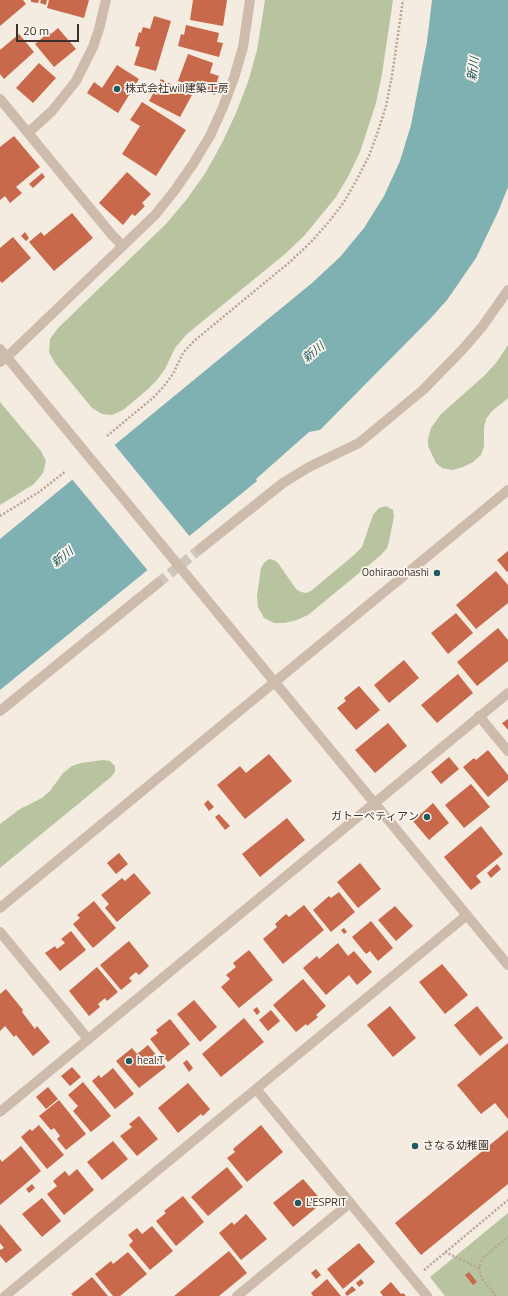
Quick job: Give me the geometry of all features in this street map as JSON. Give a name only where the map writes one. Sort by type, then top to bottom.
[{"type":"street","points":[[28,133],[52,111],[79,75],[100,29],[106,0]]},
{"type":"street","points":[[3,359],[155,215],[176,190],[194,164],[210,136],[223,108],[234,78],[243,47],[249,16],[250,0]]},
{"type":"street","points":[[0,98],[112,235],[123,246]]},
{"type":"street","points":[[200,549],[283,483],[309,467],[359,443],[412,399],[428,385],[463,349],[482,327],[508,290]]},
{"type":"street","points":[[0,348],[3,359],[15,367],[508,966]]},
{"type":"street","points":[[0,908],[508,490]]},
{"type":"street","points":[[0,711],[158,583]]},
{"type":"street","points":[[0,1112],[508,693]]},
{"type":"street","points":[[479,716],[508,751]]},
{"type":"street","points":[[5,1296],[467,915]]},
{"type":"street","points":[[0,932],[88,1039]]},
{"type":"street","points":[[256,1089],[427,1296]]},
{"type":"street","points":[[237,1296],[350,1203]]},
{"type":"path","points":[[107,436],[154,397],[173,374],[183,354],[194,341],[292,261],[324,228],[344,202],[369,156],[380,125],[392,76],[403,0]]},
{"type":"path","points":[[0,516],[39,492],[66,471]]},
{"type":"path","points":[[413,1279],[508,1200]]},
{"type":"path","points":[[496,1296],[482,1279],[479,1268],[484,1257],[508,1237]]},
{"type":"path","points":[[445,1252],[479,1268]]},
{"type":"green space","points":[[265,0],[393,0],[376,103],[360,152],[336,197],[304,236],[285,254],[187,334],[175,348],[165,369],[147,390],[123,410],[112,415],[102,414],[92,408],[55,363],[49,352],[50,339],[58,328],[166,224],[187,199],[206,172],[236,113],[248,82],[257,50]]},
{"type":"green space","points":[[508,345],[508,398],[492,411],[486,419],[484,428],[484,446],[481,455],[473,462],[463,467],[452,470],[442,468],[436,463],[428,446],[431,428],[441,414],[484,376],[496,363]]},
{"type":"green space","points":[[0,402],[41,451],[46,461],[43,473],[34,484],[0,505]]},
{"type":"green space","points":[[386,506],[393,510],[394,517],[387,548],[381,555],[308,615],[285,623],[274,623],[264,618],[258,607],[257,596],[261,568],[264,563],[269,559],[274,560],[278,563],[296,589],[306,593],[311,591],[362,547],[373,515],[379,508]]},
{"type":"green space","points":[[103,760],[110,761],[115,766],[115,772],[111,777],[0,868],[0,824],[20,809],[42,798],[50,791],[63,773],[72,766],[81,763]]},
{"type":"green space","points":[[508,1213],[508,1296],[445,1296],[430,1277]]},
{"type":"water","name":"新川","points":[[432,0],[508,0],[508,187],[476,258],[447,300],[430,319],[320,430],[309,432],[256,479],[257,481],[0,690],[0,539],[312,283],[340,257],[364,228],[384,196],[400,161],[411,125],[427,42]]},
{"type":"pier","points":[[113,443],[191,538],[149,572],[71,478]]},
{"type":"building","points":[[0,0],[23,0],[26,4],[0,26]]},
{"type":"building","points":[[31,0],[39,0],[38,3],[31,2]]},
{"type":"building","points":[[41,0],[47,0],[46,5],[40,3]]},
{"type":"building","points":[[49,0],[89,0],[84,18],[47,8]]},
{"type":"building","points":[[193,0],[227,0],[223,26],[190,20]]},
{"type":"building","points":[[154,16],[171,21],[156,71],[134,65],[140,47],[135,46],[139,32],[141,33],[143,27],[150,29]]},
{"type":"building","points":[[186,25],[219,33],[217,42],[223,43],[219,57],[178,46],[181,34],[184,35]]},
{"type":"building","points":[[58,28],[76,49],[54,67],[35,44],[49,32],[51,34]]},
{"type":"building","points":[[19,34],[34,52],[4,79],[0,74],[0,50]]},
{"type":"building","points":[[188,54],[213,63],[210,73],[219,76],[217,81],[220,82],[215,95],[178,81]]},
{"type":"building","points":[[39,63],[56,78],[33,103],[16,88]]},
{"type":"building","points":[[117,65],[139,79],[118,113],[87,93],[94,82],[102,88]]},
{"type":"building","points":[[161,79],[192,95],[180,117],[149,101]]},
{"type":"building","points":[[142,102],[186,130],[156,176],[122,154],[140,126],[130,120]]},
{"type":"building","points":[[14,136],[40,167],[16,187],[22,193],[10,203],[5,196],[0,200],[0,147]]},
{"type":"building","points":[[127,172],[151,194],[142,203],[145,206],[135,216],[132,214],[123,225],[99,203]]},
{"type":"building","points":[[42,173],[45,177],[33,188],[29,184]]},
{"type":"building","points":[[72,213],[93,238],[54,271],[29,242],[41,232],[44,236]]},
{"type":"building","points":[[25,232],[29,238],[26,241],[21,236]]},
{"type":"building","points":[[13,237],[31,258],[2,283],[0,281],[0,248]]},
{"type":"building","points":[[508,551],[508,571],[507,572],[497,560]]},
{"type":"building","points":[[496,571],[508,585],[508,603],[476,629],[456,605]]},
{"type":"building","points":[[456,613],[473,633],[448,654],[431,633]]},
{"type":"building","points":[[498,628],[508,640],[508,661],[477,686],[457,662]]},
{"type":"building","points":[[404,660],[419,678],[389,703],[374,685]]},
{"type":"building","points":[[458,674],[473,693],[437,723],[421,705]]},
{"type":"building","points":[[359,686],[380,710],[356,730],[337,708],[346,701],[344,698]]},
{"type":"building","points":[[508,719],[508,730],[502,723]]},
{"type":"building","points":[[388,723],[407,746],[375,773],[355,750]]},
{"type":"building","points":[[488,750],[508,775],[508,780],[488,797],[463,767],[474,758],[476,760]]},
{"type":"building","points":[[269,754],[292,781],[245,819],[217,785],[240,766],[246,773]]},
{"type":"building","points":[[449,757],[459,769],[441,784],[431,772]]},
{"type":"building","points":[[471,784],[490,807],[464,828],[445,805]]},
{"type":"building","points":[[208,800],[214,807],[209,811],[204,804]]},
{"type":"building","points":[[433,803],[449,823],[429,840],[413,821]]},
{"type":"building","points":[[219,814],[230,826],[225,830],[215,817]]},
{"type":"building","points":[[287,818],[305,840],[260,877],[242,854]]},
{"type":"building","points":[[481,826],[503,854],[476,876],[481,882],[471,890],[444,857]]},
{"type":"building","points":[[119,853],[128,864],[116,874],[107,863]]},
{"type":"building","points":[[360,863],[381,889],[358,908],[337,882]]},
{"type":"building","points":[[497,864],[501,869],[491,878],[487,873]]},
{"type":"building","points":[[134,873],[151,893],[117,922],[105,908],[109,904],[101,895],[122,878],[125,881]]},
{"type":"building","points":[[339,892],[355,912],[331,932],[313,910],[329,896],[331,898]]},
{"type":"building","points":[[94,901],[116,928],[93,948],[73,924],[80,918],[77,915]]},
{"type":"building","points":[[304,905],[324,930],[283,964],[263,939],[277,927],[275,924],[286,914],[289,917]]},
{"type":"building","points":[[395,906],[413,926],[396,941],[378,920]]},
{"type":"building","points":[[371,921],[393,948],[378,961],[370,951],[366,954],[352,937]]},
{"type":"building","points":[[344,928],[347,932],[344,934],[341,930]]},
{"type":"building","points":[[71,931],[86,950],[60,971],[45,953],[55,946],[57,949],[65,943],[61,939]]},
{"type":"building","points":[[129,941],[149,966],[139,975],[136,972],[129,978],[132,981],[121,990],[100,965]]},
{"type":"building","points":[[338,943],[348,956],[354,951],[372,972],[357,985],[349,975],[326,995],[303,968],[317,956],[319,959]]},
{"type":"building","points":[[249,950],[273,980],[239,1008],[221,987],[230,979],[226,975],[236,967],[233,963]]},
{"type":"building","points":[[442,964],[468,995],[445,1014],[419,982]]},
{"type":"building","points":[[97,967],[118,992],[107,1001],[105,998],[98,1004],[100,1007],[89,1016],[69,991]]},
{"type":"building","points":[[303,979],[326,1006],[316,1015],[318,1017],[307,1026],[306,1024],[296,1032],[273,1005]]},
{"type":"building","points":[[6,989],[23,1010],[22,1012],[35,1029],[37,1026],[50,1042],[33,1056],[16,1035],[14,1037],[5,1026],[0,1031],[0,994]]},
{"type":"building","points":[[194,1000],[217,1027],[200,1042],[177,1014]]},
{"type":"building","points":[[390,1006],[416,1038],[393,1057],[367,1025]]},
{"type":"building","points":[[477,1006],[503,1038],[480,1056],[454,1025]]},
{"type":"building","points":[[257,1007],[260,1012],[257,1015],[253,1010]]},
{"type":"building","points":[[271,1010],[280,1021],[268,1031],[259,1020]]},
{"type":"building","points":[[244,1018],[264,1042],[221,1077],[202,1054]]},
{"type":"building","points":[[170,1019],[190,1044],[168,1062],[150,1039],[158,1033],[156,1030]]},
{"type":"building","points":[[508,1043],[508,1119],[495,1103],[481,1114],[457,1085]]},
{"type":"building","points":[[148,1045],[166,1067],[139,1088],[116,1061],[132,1048],[137,1054]]},
{"type":"building","points":[[187,1060],[193,1068],[189,1072],[183,1063]]},
{"type":"building","points":[[72,1067],[81,1077],[70,1086],[61,1076]]},
{"type":"building","points":[[113,1068],[134,1094],[115,1109],[92,1081],[99,1075],[101,1078]]},
{"type":"building","points":[[83,1082],[111,1116],[91,1132],[73,1111],[78,1106],[68,1095]]},
{"type":"building","points":[[188,1083],[210,1109],[203,1116],[201,1114],[178,1133],[158,1108]]},
{"type":"building","points":[[48,1087],[58,1099],[46,1109],[36,1097]]},
{"type":"building","points":[[59,1100],[86,1134],[66,1150],[57,1139],[60,1136],[54,1128],[51,1130],[39,1116]]},
{"type":"building","points":[[139,1116],[158,1139],[137,1156],[120,1136],[132,1127],[129,1124]]},
{"type":"building","points":[[39,1125],[64,1155],[47,1169],[21,1137],[30,1129],[32,1131]]},
{"type":"building","points":[[261,1125],[283,1152],[247,1182],[227,1158],[235,1152],[233,1149]]},
{"type":"building","points":[[508,1130],[508,1184],[421,1255],[395,1223]]},
{"type":"building","points":[[113,1141],[128,1159],[102,1180],[87,1162]]},
{"type":"building","points":[[21,1146],[41,1171],[0,1205],[0,1159],[2,1162]]},
{"type":"building","points":[[227,1167],[243,1187],[208,1216],[191,1197]]},
{"type":"building","points":[[77,1169],[94,1190],[64,1215],[47,1194],[57,1186],[53,1181],[65,1171],[69,1176]]},
{"type":"building","points":[[303,1179],[323,1202],[293,1227],[273,1203]]},
{"type":"building","points":[[32,1184],[35,1188],[29,1193],[26,1189]]},
{"type":"building","points":[[183,1196],[204,1222],[176,1246],[156,1221],[166,1213],[164,1211]]},
{"type":"building","points":[[42,1198],[61,1221],[42,1237],[22,1214]]},
{"type":"building","points":[[246,1214],[267,1239],[241,1260],[219,1233],[232,1222],[234,1225]]},
{"type":"building","points":[[0,1224],[22,1250],[6,1263],[0,1256],[0,1250],[4,1248],[0,1243]]},
{"type":"building","points":[[152,1226],[173,1251],[150,1270],[129,1245],[133,1241],[128,1235],[137,1228],[142,1234]]},
{"type":"building","points":[[359,1243],[375,1262],[343,1289],[327,1269]]},
{"type":"building","points":[[229,1251],[247,1273],[219,1296],[174,1296]]},
{"type":"building","points":[[128,1252],[147,1274],[120,1296],[113,1296],[95,1274],[111,1261],[113,1264]]},
{"type":"building","points":[[316,1269],[321,1275],[316,1279],[311,1273]]},
{"type":"building","points":[[469,1272],[477,1282],[473,1285],[465,1275]]},
{"type":"building","points":[[92,1277],[108,1296],[73,1296],[71,1294]]},
{"type":"building","points":[[327,1279],[341,1296],[313,1296],[311,1293]]},
{"type":"building","points":[[361,1279],[364,1283],[359,1287],[356,1283]]},
{"type":"building","points":[[391,1282],[401,1294],[403,1293],[406,1296],[383,1296],[380,1292]]},
{"type":"building","points":[[352,1286],[356,1290],[347,1296],[345,1293]]},
{"type":"tunnel","points":[[158,583],[200,549]]},
{"type":"place","name":"株式会社will建築工房","points":[[117,89]]},
{"type":"place","name":"Oohiraoohashi","points":[[437,573]]},
{"type":"place","name":"ガトーペティアン","points":[[427,817]]},
{"type":"place","name":"heal.T","points":[[129,1061]]},
{"type":"place","name":"さなる幼稚園","points":[[415,1146]]},
{"type":"place","name":"L'ESPRIT","points":[[298,1203]]}]
